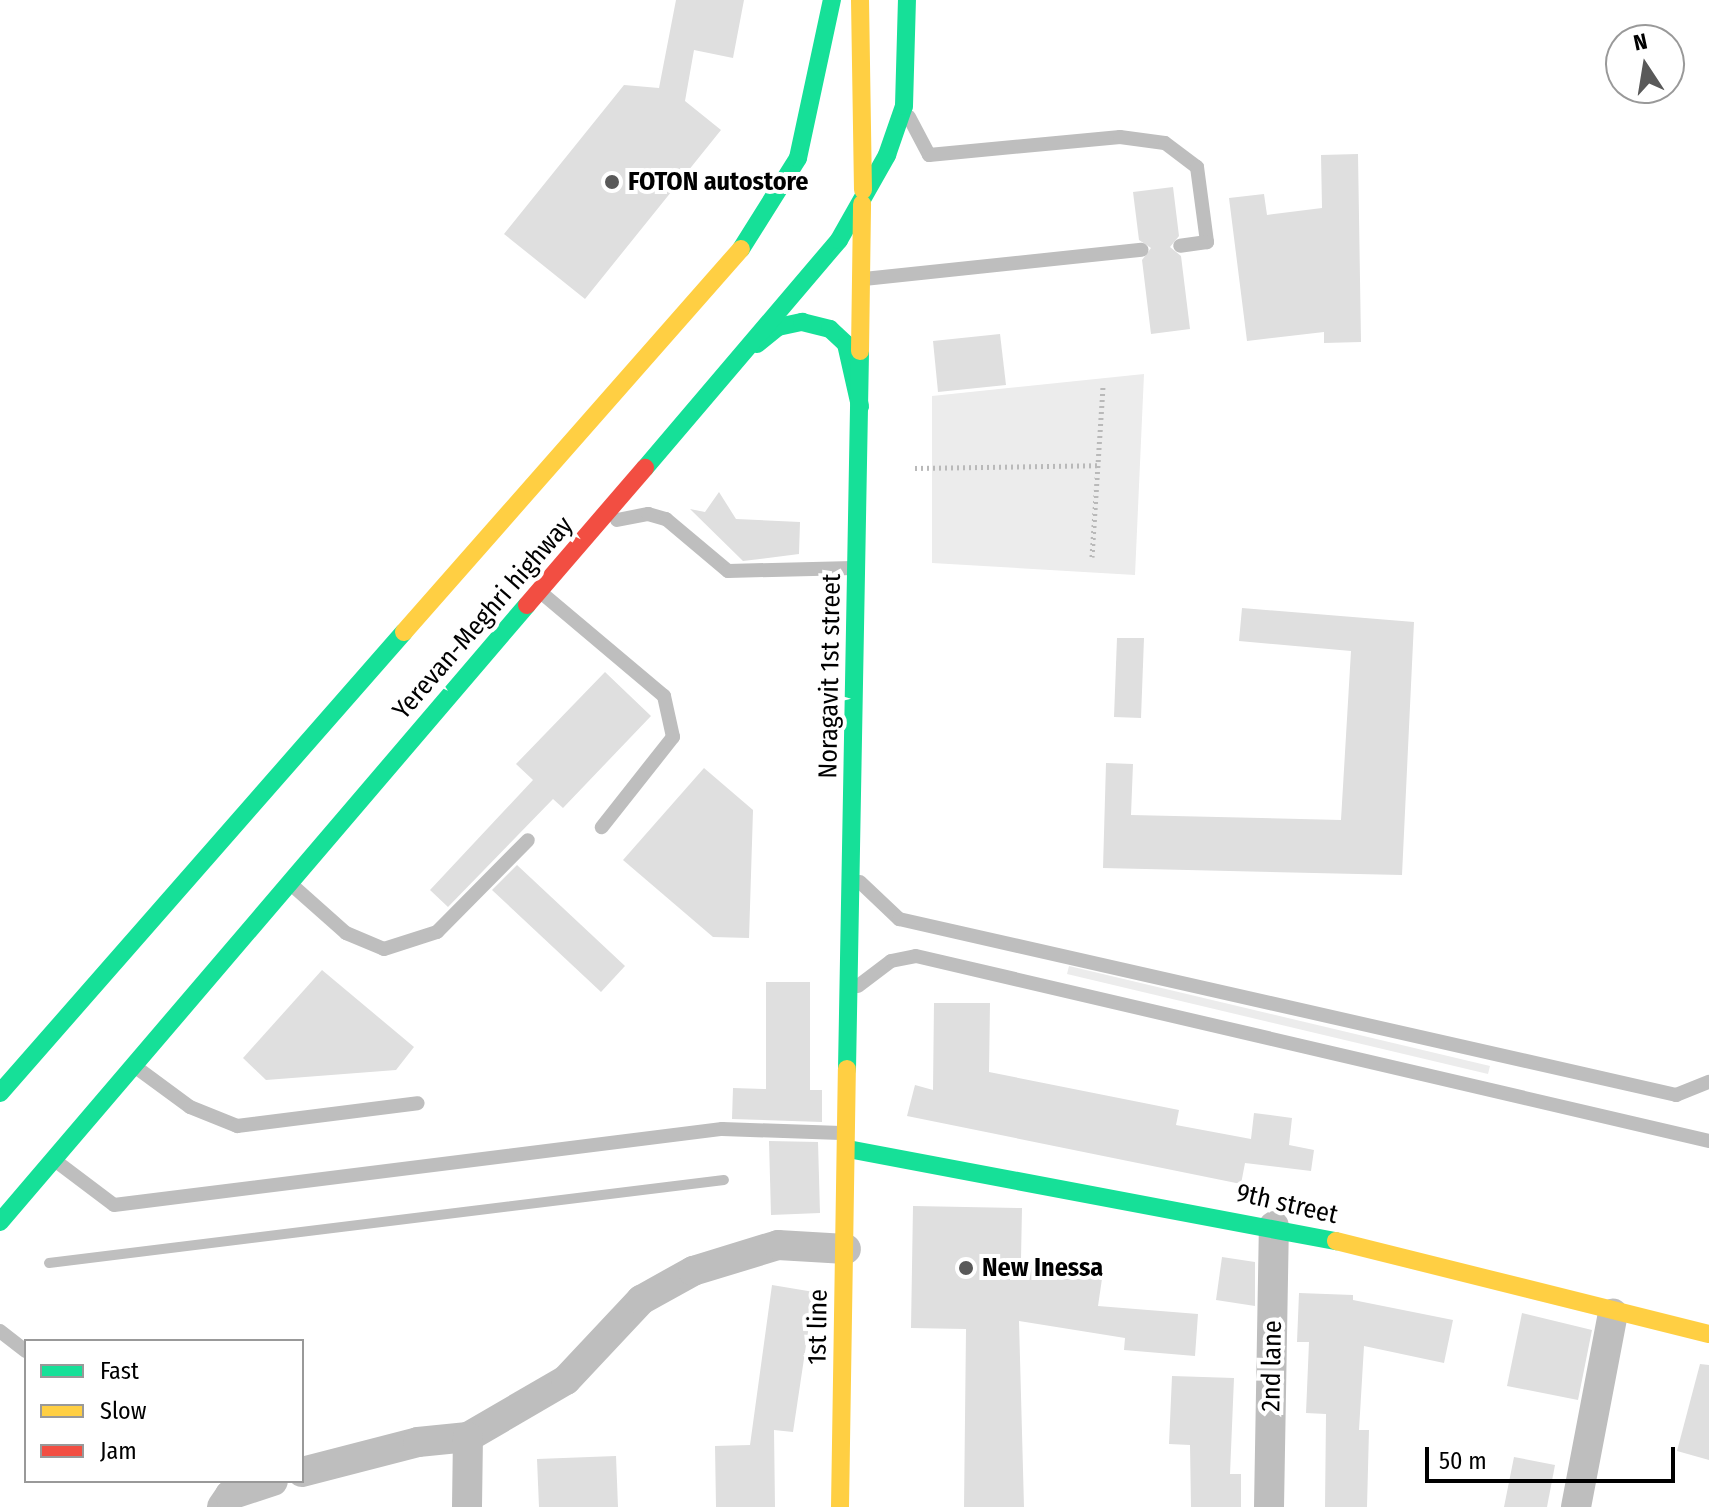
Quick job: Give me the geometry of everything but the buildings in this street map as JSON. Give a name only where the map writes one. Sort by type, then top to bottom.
[{"type":"main road","name":"Yerevan-Meghri highway","points":[[0,1093],[749,239],[798,158],[832,0]]},
{"type":"main road","name":"Noragavit 1st street","points":[[848,1141],[864,279],[860,0]]},
{"type":"main road","name":"Yerevan-Meghri highway","points":[[0,1222],[738,362],[862,204],[904,106],[907,0]]},
{"type":"main road","points":[[738,362],[778,327],[816,323],[846,344],[860,406]]},
{"type":"main road","name":"9th street","points":[[848,1141],[1274,1226],[1613,1313],[1709,1334]]},
{"type":"main road","name":"1st line","points":[[840,1507],[848,1141]]},
{"type":"street","name":"2nd lane","points":[[1269,1507],[1274,1226]]},
{"type":"street","points":[[304,1471],[418,1442],[468,1437],[566,1380],[641,1300],[693,1271],[778,1245],[846,1249]]},
{"type":"street","points":[[1576,1507],[1613,1313]]},
{"type":"street","points":[[467,1507],[468,1437]]},
{"type":"street","points":[[222,1507],[230,1495],[267,1483]]},
{"type":"lane","points":[[904,106],[929,155],[1120,137],[1165,143],[1197,167],[1207,242],[1180,246]]},
{"type":"lane","points":[[864,279],[1141,250]]},
{"type":"lane","points":[[592,531],[648,514],[684,530],[703,555],[728,571],[857,568]]},
{"type":"lane","points":[[540,592],[664,696],[673,737],[602,827]]},
{"type":"lane","points":[[289,884],[346,933],[384,949],[437,932],[528,840]]},
{"type":"lane","points":[[853,873],[899,919],[1676,1095],[1709,1082]]},
{"type":"lane","points":[[851,991],[891,961],[916,956],[1709,1141]]},
{"type":"lane","points":[[134,1065],[190,1107],[237,1126],[418,1103]]},
{"type":"lane","points":[[53,1159],[114,1205],[722,1129],[848,1141]]},
{"type":"lane","points":[[0,1331],[24,1349]]},
{"type":"path","points":[[1092,557],[1103,385]]},
{"type":"path","points":[[915,468],[1097,465]]},
{"type":"shaded area","points":[[1144,374],[1135,575],[932,563],[932,396]]},
{"type":"shaded area","points":[[1069,966],[1490,1066],[1488,1074],[1067,974]]},
{"type":"waterway","points":[[49,1263],[724,1180]]},
{"type":"traffic: fast","points":[[741,249],[798,158],[832,0]]},
{"type":"traffic: fast","points":[[645,468],[839,240],[887,155],[904,106],[907,0]]},
{"type":"traffic: fast","points":[[757,344],[778,327],[802,322],[830,329],[846,344],[860,406]]},
{"type":"traffic: fast","points":[[847,1069],[860,351]]},
{"type":"traffic: fast","points":[[0,1222],[527,605]]},
{"type":"traffic: fast","points":[[0,1093],[404,632]]},
{"type":"traffic: fast","points":[[848,1149],[1336,1241]]},
{"type":"traffic: slow","points":[[860,0],[863,190]]},
{"type":"traffic: slow","points":[[860,351],[862,204]]},
{"type":"traffic: slow","points":[[404,632],[741,249]]},
{"type":"traffic: slow","points":[[840,1507],[847,1069]]},
{"type":"traffic: slow","points":[[1336,1241],[1709,1334]]},
{"type":"traffic: jam","points":[[527,605],[645,468]]},
{"type":"place","name":"FOTON autostore","points":[[612,182]]},
{"type":"place","name":"New Inessa","points":[[966,1268]]}]
